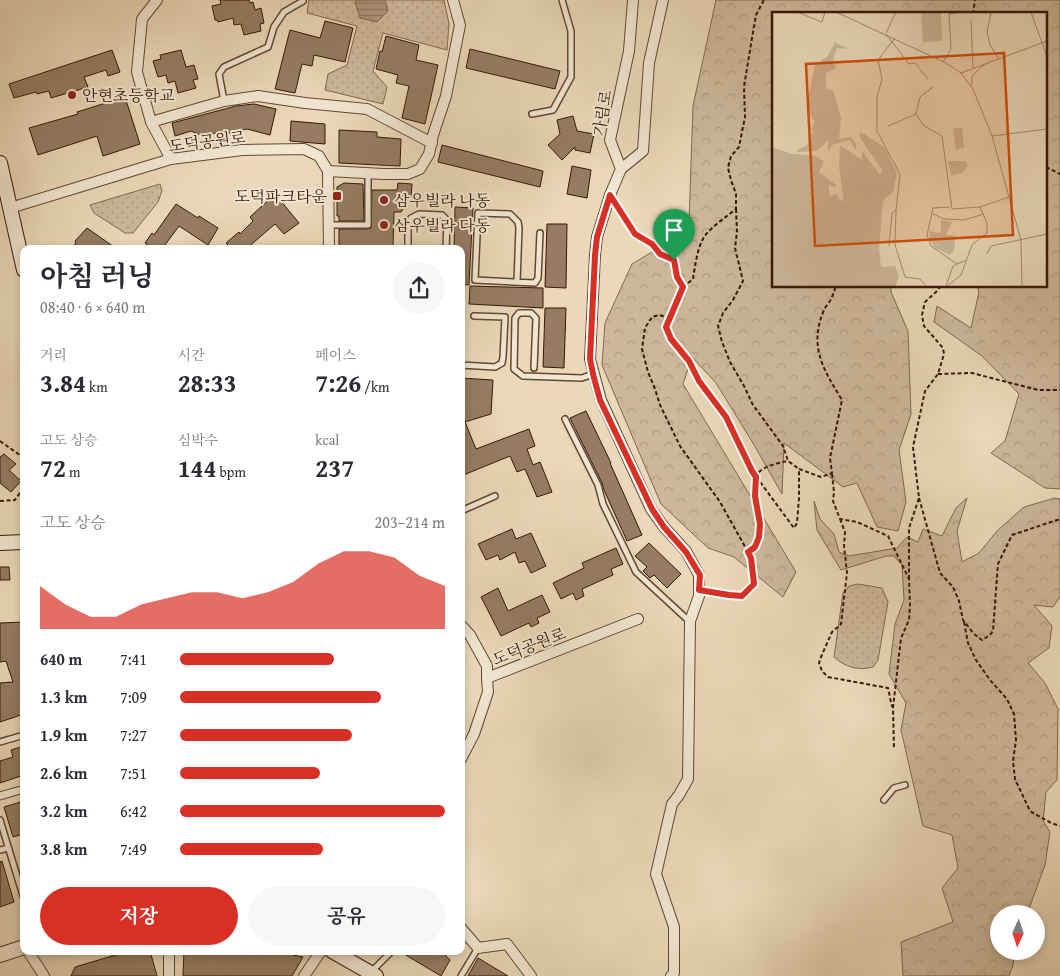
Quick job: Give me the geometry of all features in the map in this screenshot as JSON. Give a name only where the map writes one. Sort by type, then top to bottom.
[{"type":"main road","points":[[0,163],[20,252]]},
{"type":"main road","points":[[0,543],[20,542]]},
{"type":"main road","points":[[0,955],[20,948]]},
{"type":"main road","points":[[339,955],[373,974]]},
{"type":"street","points":[[157,0],[142,20],[137,72],[151,122],[171,159]]},
{"type":"street","points":[[329,245],[328,171],[408,174],[420,169],[429,154],[446,96],[460,25],[453,0]]},
{"type":"street","name":"가림로","points":[[621,169],[610,140],[629,51],[633,0]]},
{"type":"street","points":[[663,0],[648,63],[643,152],[621,169],[610,195],[597,237],[590,359],[600,400],[652,509],[664,527],[686,552],[700,575],[699,596],[690,621],[688,779],[672,804],[656,874],[674,928],[674,973],[671,976]]},
{"type":"street","points":[[151,122],[224,101],[258,96],[295,102],[367,109],[432,143]]},
{"type":"street","name":"도덕공원로","points":[[10,208],[171,159],[242,150],[304,149],[319,156],[328,171]]},
{"type":"street","name":"도덕공원로","points":[[465,629],[487,666],[487,678],[638,619]]},
{"type":"street","points":[[465,751],[474,734],[488,692],[487,678]]},
{"type":"street","points":[[0,796],[20,790]]},
{"type":"street","points":[[465,933],[478,948],[507,944],[531,976]]},
{"type":"street","points":[[31,955],[44,976]]},
{"type":"street","points":[[169,955],[169,976]]},
{"type":"street","points":[[304,976],[318,955]]},
{"type":"lane","points":[[532,114],[554,110],[570,77],[571,31],[562,0]]},
{"type":"lane","points":[[224,101],[220,74],[224,67],[268,47],[274,27],[284,12],[303,1]]},
{"type":"lane","points":[[328,225],[368,225],[368,173]]},
{"type":"lane","points":[[517,282],[518,222],[510,214],[478,213],[475,280],[535,283],[538,278],[540,233]]},
{"type":"lane","points":[[408,245],[408,226],[411,218],[419,214],[442,215],[447,220],[446,245]]},
{"type":"lane","points":[[534,368],[536,318],[531,313],[519,313],[515,318],[514,369],[523,376],[582,378],[593,374]]},
{"type":"lane","points":[[465,365],[495,367],[502,363],[504,357],[505,317],[474,316]]},
{"type":"lane","points":[[565,419],[598,485],[603,504],[636,572],[690,621]]},
{"type":"lane","points":[[465,510],[495,496]]},
{"type":"lane","points":[[699,590],[742,596],[754,584]]},
{"type":"lane","points":[[0,742],[20,736]]},
{"type":"lane","points":[[884,800],[894,788],[905,785]]},
{"type":"lane","points":[[0,820],[20,886]]},
{"type":"lane","points":[[0,850],[8,848]]},
{"type":"lane","points":[[461,976],[478,948]]},
{"type":"lane","points":[[373,974],[389,955]]},
{"type":"path","points":[[764,0],[756,15],[751,44],[744,87],[744,117],[739,147],[731,156],[728,168],[730,180],[736,194],[737,232],[735,248],[743,281],[733,300],[723,313],[718,326],[730,362],[753,405],[783,446],[788,461],[799,469],[821,477],[832,473]]},
{"type":"path","points":[[1048,168],[1060,174]]},
{"type":"path","points":[[610,195],[635,234],[652,244],[660,254],[674,260],[677,277],[683,287]]},
{"type":"path","points":[[736,209],[719,222],[704,238],[696,259],[693,279],[683,287],[666,327],[671,339],[689,361],[699,381],[726,417],[752,471],[794,528],[798,523],[799,469]]},
{"type":"path","points":[[835,288],[824,309],[819,325],[817,345],[821,363],[842,400],[830,458],[834,492],[833,501],[845,532],[844,546],[847,574],[841,624],[832,632],[820,663],[822,671],[828,677],[888,688],[894,708]]},
{"type":"path","points":[[939,288],[925,302],[922,315],[924,326],[943,348],[944,354],[938,374],[925,391],[913,446],[919,498],[940,573],[953,587],[959,601],[968,643],[976,660],[1007,699],[1014,714],[1016,740],[1013,761],[1015,780],[1030,811],[1060,826]]},
{"type":"path","points":[[670,318],[659,315],[652,317],[645,328],[642,349],[648,372],[660,405],[680,446],[720,502],[748,552],[751,558],[754,584]]},
{"type":"path","points":[[938,374],[972,372],[1038,390],[1060,390]]},
{"type":"path","points":[[0,441],[20,455]]},
{"type":"path","points":[[748,552],[755,547],[759,537],[760,524],[755,496],[756,477],[760,471],[772,464],[788,461]]},
{"type":"path","points":[[0,500],[14,500],[20,492]]},
{"type":"path","points":[[894,748],[894,708],[901,638],[909,620],[909,528],[919,498]]},
{"type":"path","points":[[840,518],[857,522],[888,536],[909,579]]},
{"type":"path","points":[[963,620],[974,634],[982,640],[990,635],[993,631],[998,564],[1012,535],[1060,519]]},
{"type":"green space","points":[[309,0],[444,0],[449,24],[447,50],[383,33],[373,71],[387,87],[383,104],[325,90],[328,74],[347,65],[357,26],[307,13]]},
{"type":"green space","points":[[716,0],[1060,0],[1060,489],[1045,488],[991,453],[1005,441],[1019,394],[982,356],[934,322],[937,306],[971,328],[979,292],[978,288],[1048,288],[1048,12],[772,12],[772,288],[891,288],[908,331],[911,414],[899,450],[906,502],[898,531],[877,527],[857,483],[843,487],[784,443],[782,494],[716,383],[692,357],[683,384],[796,572],[783,597],[734,557],[708,548],[661,504],[602,365],[605,323],[632,264],[672,240],[689,222],[693,106]]},
{"type":"green space","points":[[160,184],[162,191],[158,202],[133,233],[125,233],[94,213],[90,205]]},
{"type":"green space","points":[[967,498],[957,531],[962,562],[979,553],[997,531],[1024,507],[1055,498],[1060,499],[1060,597],[1053,607],[1034,605],[1052,626],[1049,648],[1028,663],[1045,683],[1058,709],[1057,780],[1046,792],[1043,821],[1050,832],[1045,865],[1030,905],[990,905],[990,960],[1014,960],[1009,976],[903,976],[901,942],[953,922],[942,888],[958,868],[952,835],[923,826],[901,730],[906,703],[889,674],[895,624],[904,600],[902,565],[894,556],[886,556],[841,570],[817,530],[814,501],[820,519],[834,534],[839,552],[849,556],[897,548],[907,537],[918,542],[923,529],[942,536],[956,508]]},
{"type":"green space","points":[[858,584],[882,588],[888,602],[878,660],[873,667],[862,669],[852,667],[834,657],[843,593],[849,586]]},
{"type":"shaded area","points":[[357,0],[385,0],[388,11],[377,22],[360,18],[355,2]]},
{"type":"building","points":[[220,0],[249,0],[250,3],[253,2],[255,10],[261,8],[264,23],[260,24],[261,31],[244,35],[241,24],[234,25],[233,18],[218,22],[215,20],[212,6],[221,4]]},
{"type":"building","points":[[325,21],[353,28],[345,62],[314,55],[312,66],[302,64],[295,93],[275,89],[290,30],[320,38]]},
{"type":"building","points":[[386,36],[419,45],[416,60],[438,65],[425,124],[402,118],[409,86],[396,83],[398,75],[376,69]]},
{"type":"building","points":[[470,49],[560,71],[555,89],[466,68]]},
{"type":"building","points":[[112,50],[120,72],[108,76],[106,70],[84,77],[88,87],[51,98],[49,91],[37,94],[36,92],[14,98],[9,84]]},
{"type":"building","points":[[181,50],[186,67],[194,65],[198,79],[193,80],[196,88],[178,93],[175,81],[168,83],[166,75],[158,77],[153,61],[161,59],[160,55]]},
{"type":"building","points":[[125,97],[140,144],[103,156],[97,136],[38,155],[29,128],[78,114],[77,112]]},
{"type":"building","points":[[254,104],[276,109],[270,135],[247,129],[225,134],[224,131],[203,136],[191,131],[175,136],[172,123],[236,106]]},
{"type":"building","points":[[573,116],[577,131],[594,134],[590,153],[575,150],[575,147],[562,160],[548,145],[560,134],[557,120]]},
{"type":"building","points":[[291,121],[325,124],[325,144],[290,141]]},
{"type":"building","points":[[339,130],[377,132],[377,137],[401,139],[400,166],[339,163]]},
{"type":"building","points":[[442,145],[543,171],[540,187],[438,162]]},
{"type":"building","points":[[572,166],[591,170],[587,198],[567,194]]},
{"type":"building","points":[[344,183],[363,184],[364,221],[339,221],[339,216],[337,216],[337,187]]},
{"type":"building","points":[[398,183],[412,184],[411,198],[401,212],[394,212],[393,245],[339,245],[339,229],[371,228],[372,190],[397,190]]},
{"type":"building","points":[[275,194],[299,223],[284,234],[275,224],[251,245],[228,245],[226,243],[239,232],[240,234],[253,221],[250,217]]},
{"type":"building","points":[[176,204],[218,228],[208,245],[179,226],[165,245],[148,245],[145,243],[152,233],[154,235]]},
{"type":"building","points":[[455,207],[473,208],[469,285],[465,284],[465,245],[454,245]]},
{"type":"building","points":[[547,224],[567,224],[566,288],[545,287]]},
{"type":"building","points":[[87,228],[111,245],[74,245],[75,241]]},
{"type":"building","points":[[470,286],[543,288],[543,308],[469,304]]},
{"type":"building","points":[[545,308],[566,308],[564,368],[543,367]]},
{"type":"building","points":[[465,378],[493,380],[491,414],[465,422]]},
{"type":"building","points":[[586,411],[642,535],[627,541],[602,483],[570,418]]},
{"type":"building","points":[[465,422],[476,449],[529,429],[535,446],[527,449],[533,465],[540,462],[552,492],[537,497],[525,469],[517,472],[510,456],[465,474]]},
{"type":"building","points":[[4,454],[16,464],[9,470],[20,482],[11,492],[0,483],[0,457]]},
{"type":"building","points":[[512,529],[516,539],[531,533],[546,566],[531,573],[525,561],[519,563],[515,552],[500,560],[498,555],[486,560],[478,544]]},
{"type":"building","points":[[649,543],[681,574],[667,588],[654,575],[650,578],[643,571],[647,567],[635,556]]},
{"type":"building","points":[[616,548],[623,564],[611,569],[613,575],[582,589],[584,596],[576,600],[573,593],[561,599],[553,583],[584,568],[582,563]]},
{"type":"building","points":[[0,567],[9,567],[10,580],[0,580]]},
{"type":"building","points":[[498,588],[508,611],[542,595],[550,612],[537,618],[539,623],[531,627],[529,623],[501,636],[481,597]]},
{"type":"building","points":[[20,622],[20,715],[0,722],[0,683],[13,682],[6,661],[0,662],[0,623]]},
{"type":"building","points":[[20,747],[20,776],[0,783],[0,761],[13,757],[11,750]]},
{"type":"building","points":[[20,802],[20,835],[13,837],[4,807]]},
{"type":"building","points":[[2,861],[14,902],[0,907],[0,862]]},
{"type":"building","points":[[116,955],[151,955],[157,976],[71,976],[75,967]]},
{"type":"building","points":[[184,955],[293,955],[303,957],[292,976],[183,976]]},
{"type":"building","points":[[406,955],[445,955],[450,960],[441,976]]},
{"type":"building","points":[[478,958],[508,976],[468,976]]},
{"type":"place","name":"안현초등학교","points":[[72,95]]},
{"type":"place","name":"도덕파크타운","points":[[337,196]]},
{"type":"place","name":"삼우빌라 나동","points":[[384,200]]},
{"type":"place","name":"삼우빌라 다동","points":[[384,225]]},
{"type":"route","points":[[610,195],[635,234],[652,244],[660,254],[674,260],[677,277],[683,287],[666,327],[671,339],[689,361],[699,381],[726,417],[756,477],[755,496],[760,524],[759,537],[755,547],[748,552],[751,558],[754,584],[742,596],[699,590],[700,575],[686,552],[664,527],[652,509],[600,400],[593,374],[590,359],[595,255],[597,237],[610,195]]}]
